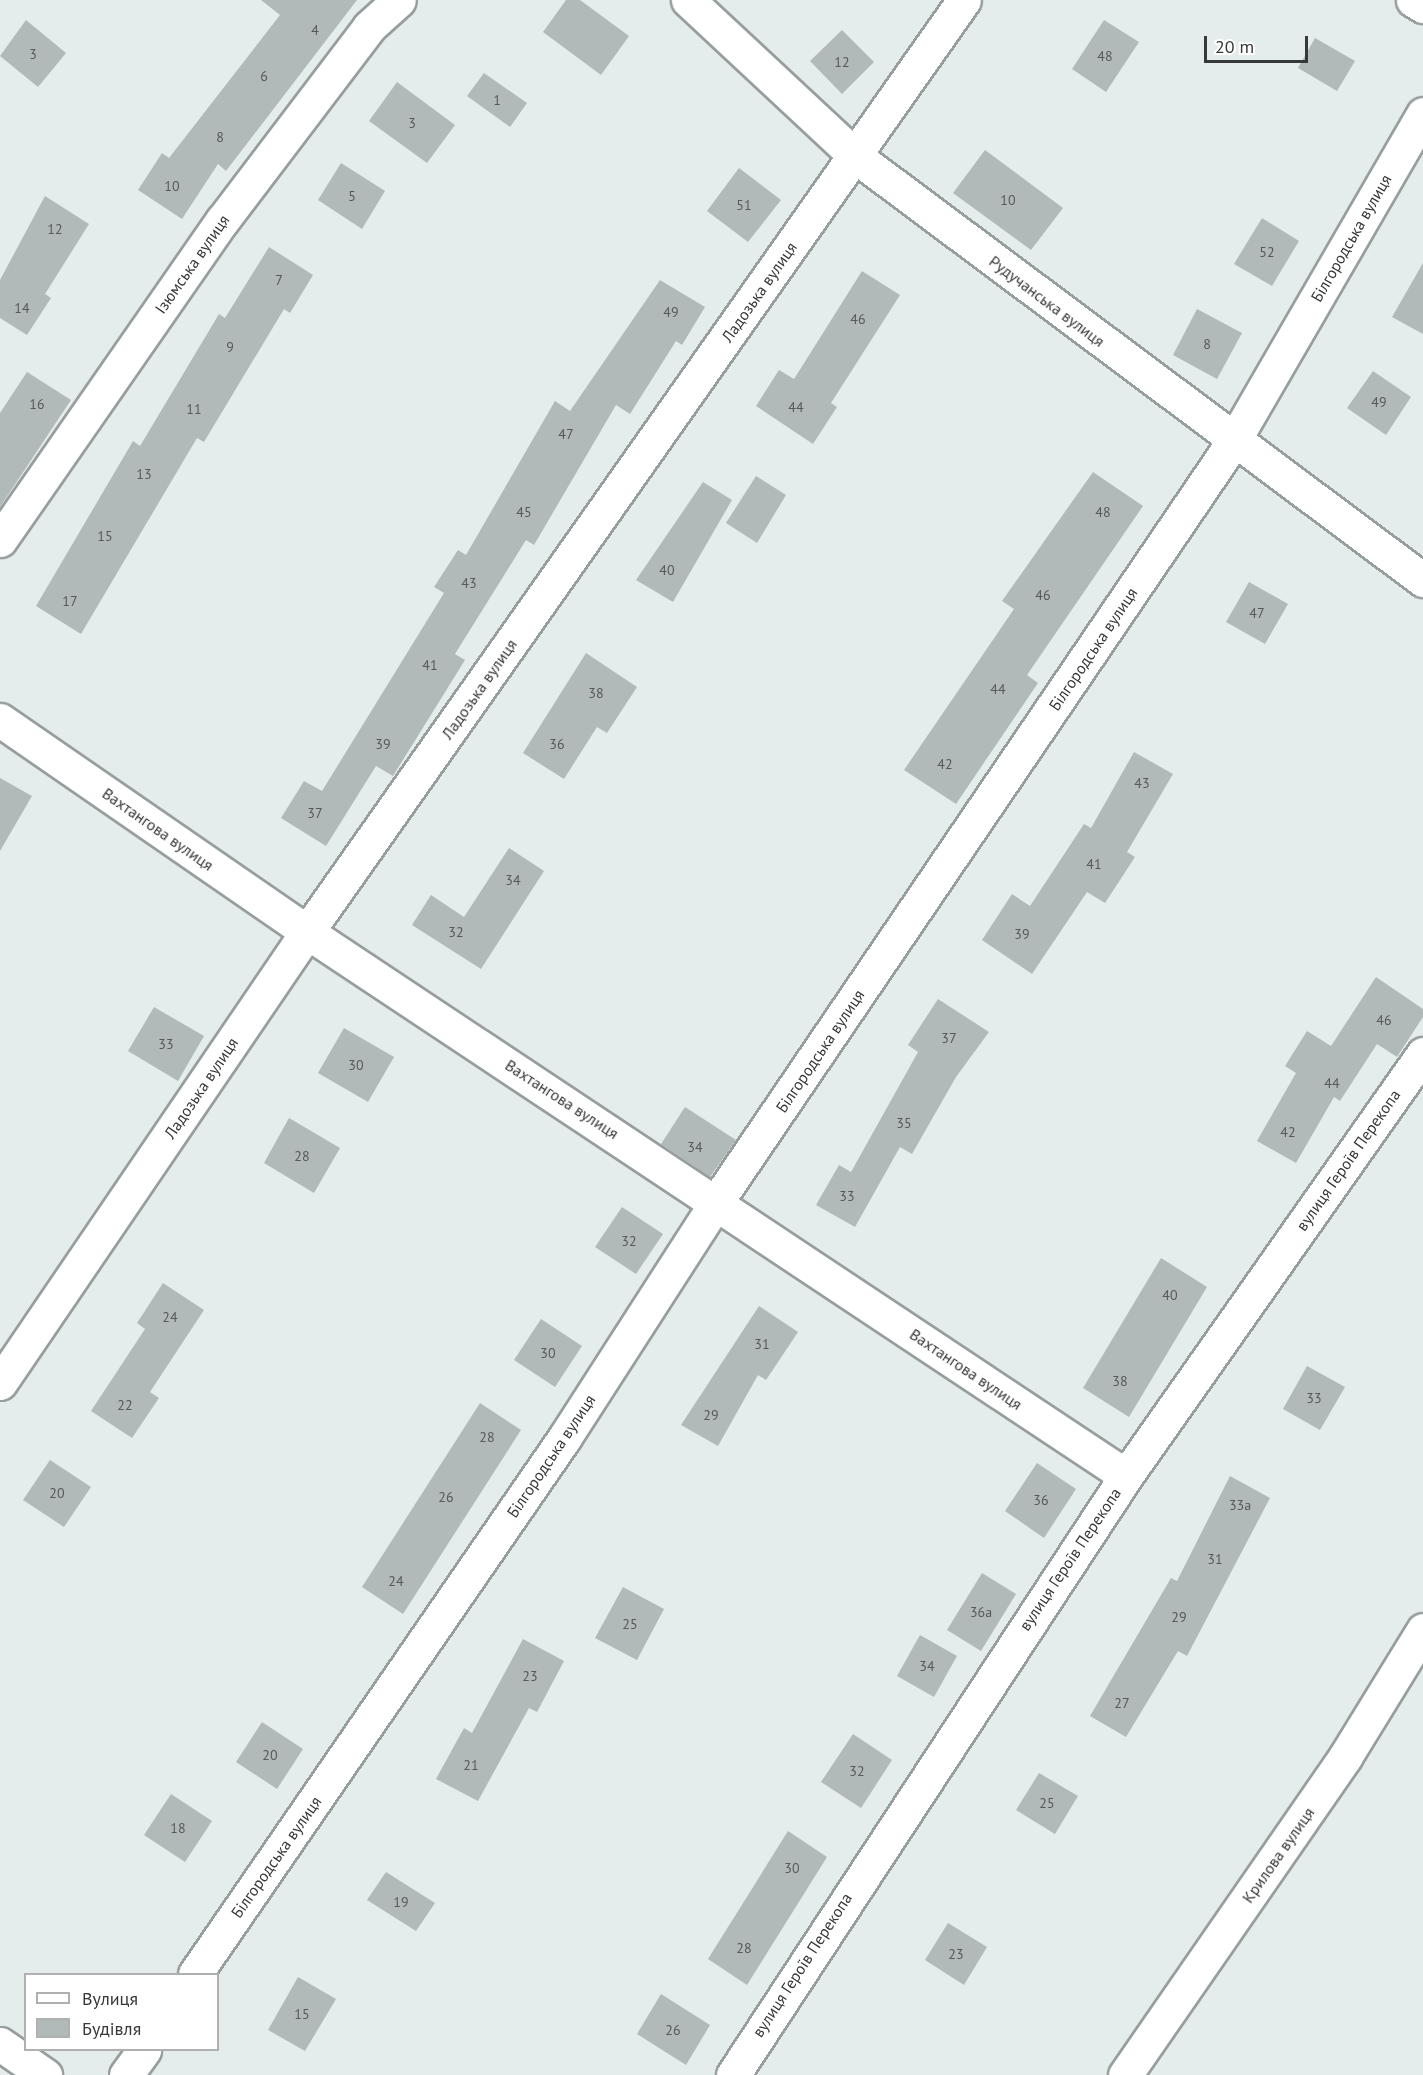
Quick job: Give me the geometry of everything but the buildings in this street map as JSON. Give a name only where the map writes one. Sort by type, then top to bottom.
[{"type":"street","name":"Ізюмська вулиця","points":[[0,540],[222,220],[369,27],[399,0]]},
{"type":"street","name":"Рудучанська вулиця","points":[[688,0],[855,156],[1233,442],[1423,580]]},
{"type":"street","name":"Ладозька вулиця","points":[[0,1383],[307,932],[964,0]]},
{"type":"street","points":[[1413,0],[1423,6]]},
{"type":"street","name":"Білгородська вулиця","points":[[196,1973],[565,1437],[717,1201],[1233,442],[1423,114]]},
{"type":"street","name":"Вахтангова вулиця","points":[[0,720],[307,932],[717,1201],[1126,1476]]},
{"type":"street","name":"вулиця Героїв Перекопа","points":[[733,2075],[1126,1476],[1423,1054]]},
{"type":"street","name":"Крилова вулиця","points":[[1125,2075],[1345,1757],[1423,1630]]},
{"type":"street","points":[[0,2044],[45,2075]]},
{"type":"street","points":[[126,2075],[143,2051]]}]
